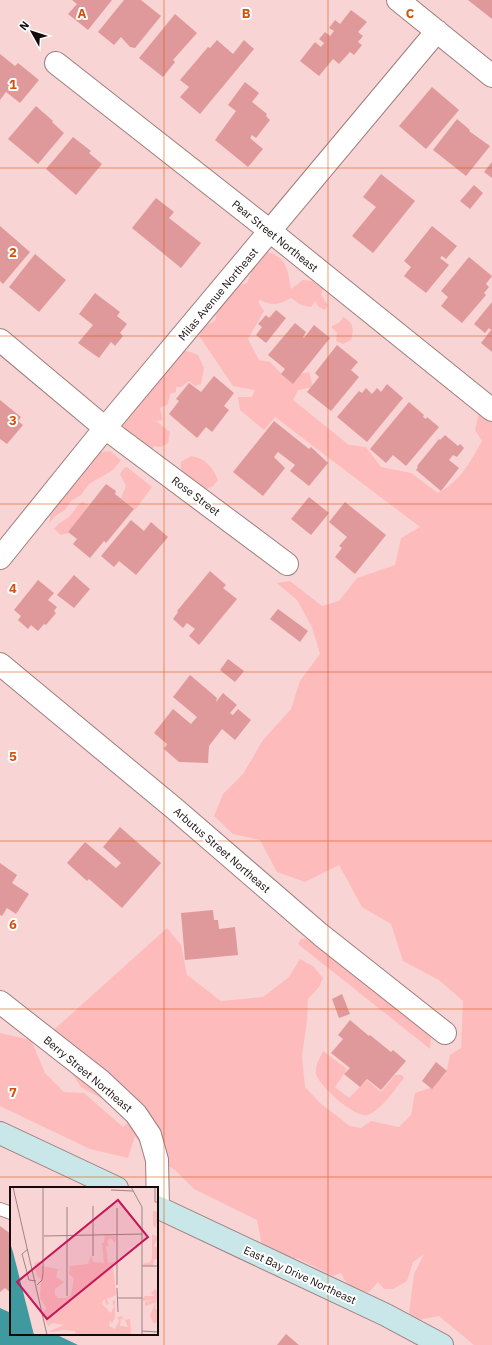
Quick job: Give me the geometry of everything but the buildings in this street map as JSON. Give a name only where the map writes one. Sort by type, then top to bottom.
[{"type":"street","points":[[398,0],[492,76]]},
{"type":"street","name":"Milas Avenue Northeast","points":[[0,558],[105,428],[437,31]]},
{"type":"street","name":"Pear Street Northeast","points":[[56,63],[270,231],[492,410]]},
{"type":"street","name":"Rose Street","points":[[0,340],[105,428],[287,564]]},
{"type":"street","name":"Arbutus Street Northeast","points":[[0,664],[175,809],[321,935],[445,1033]]},
{"type":"street","name":"Berry Street Northeast","points":[[0,1002],[101,1081],[136,1114],[150,1135],[157,1160],[158,1187]]},
{"type":"street","points":[[0,1133],[115,1187]]},
{"type":"street","name":"East Bay Drive Northeast","points":[[158,1207],[386,1316],[442,1345]]},
{"type":"lane","points":[[0,1209],[10,1213]]},
{"type":"shaded area","points":[[264,251],[272,253],[285,264],[291,289],[303,280],[312,281],[323,289],[321,295],[328,305],[325,310],[319,307],[315,301],[311,307],[301,305],[291,298],[276,304],[260,300],[258,302],[264,311],[248,339],[259,360],[270,362],[285,377],[309,372],[313,387],[298,390],[293,400],[349,445],[366,447],[381,467],[411,473],[438,493],[459,477],[482,441],[475,430],[480,408],[492,417],[492,1345],[474,1345],[439,1316],[408,1322],[414,1274],[424,1254],[413,1262],[407,1281],[393,1289],[384,1289],[378,1282],[369,1292],[359,1290],[352,1287],[343,1278],[341,1273],[333,1276],[297,1258],[283,1261],[263,1250],[257,1220],[194,1189],[175,1170],[148,1154],[135,1136],[128,1158],[90,1149],[0,1106],[0,1033],[31,1040],[45,1073],[64,1092],[84,1093],[123,1127],[141,1110],[110,1103],[81,1087],[62,1058],[37,1045],[167,928],[181,945],[187,975],[221,1001],[263,997],[289,977],[300,959],[313,966],[323,978],[319,987],[308,999],[307,1021],[302,1056],[305,1087],[320,1103],[350,1126],[361,1128],[371,1121],[399,1127],[411,1115],[415,1093],[430,1088],[446,1074],[450,1055],[461,1048],[463,1001],[439,980],[403,961],[391,924],[362,907],[339,865],[305,882],[277,872],[260,840],[233,834],[214,816],[223,794],[243,774],[263,740],[291,709],[300,681],[320,654],[312,627],[297,600],[277,583],[290,581],[322,606],[339,601],[357,578],[395,565],[401,538],[420,527],[275,417],[264,430],[240,410],[238,397],[252,397],[255,390],[233,386],[200,337],[200,328],[215,321],[221,301],[228,292],[247,283],[256,261]]},
{"type":"shaded area","points":[[343,317],[351,324],[353,333],[351,340],[343,344],[336,341],[337,332],[331,327],[340,322]]},
{"type":"shaded area","points":[[187,351],[198,355],[204,368],[201,384],[195,386],[189,381],[181,387],[176,387],[176,392],[170,394],[168,404],[160,408],[163,420],[156,421],[170,432],[168,443],[161,447],[154,446],[150,452],[123,437],[117,405],[173,354]]},
{"type":"shaded area","points":[[110,451],[121,460],[113,470],[89,484],[81,495],[71,501],[65,510],[55,516],[49,523],[51,514],[92,461],[100,452]]},
{"type":"shaded area","points":[[191,456],[204,461],[214,471],[218,480],[213,486],[202,491],[181,476],[181,462]]},
{"type":"shaded area","points":[[127,467],[152,487],[135,510],[121,498],[126,486],[120,474],[124,468]]},
{"type":"shaded area","points":[[82,502],[89,505],[68,532],[69,533],[61,535],[54,529],[69,517]]},
{"type":"shaded area","points":[[306,938],[431,1037],[430,1049],[298,944],[301,939]]},
{"type":"shaded area","points":[[323,1051],[347,1069],[335,1087],[349,1098],[367,1080],[381,1092],[395,1075],[402,1075],[404,1078],[377,1109],[367,1115],[361,1115],[346,1107],[330,1093],[316,1074],[316,1068]]},
{"type":"water","points":[[0,1308],[10,1313],[10,1335],[57,1335],[78,1345],[0,1345]]}]
